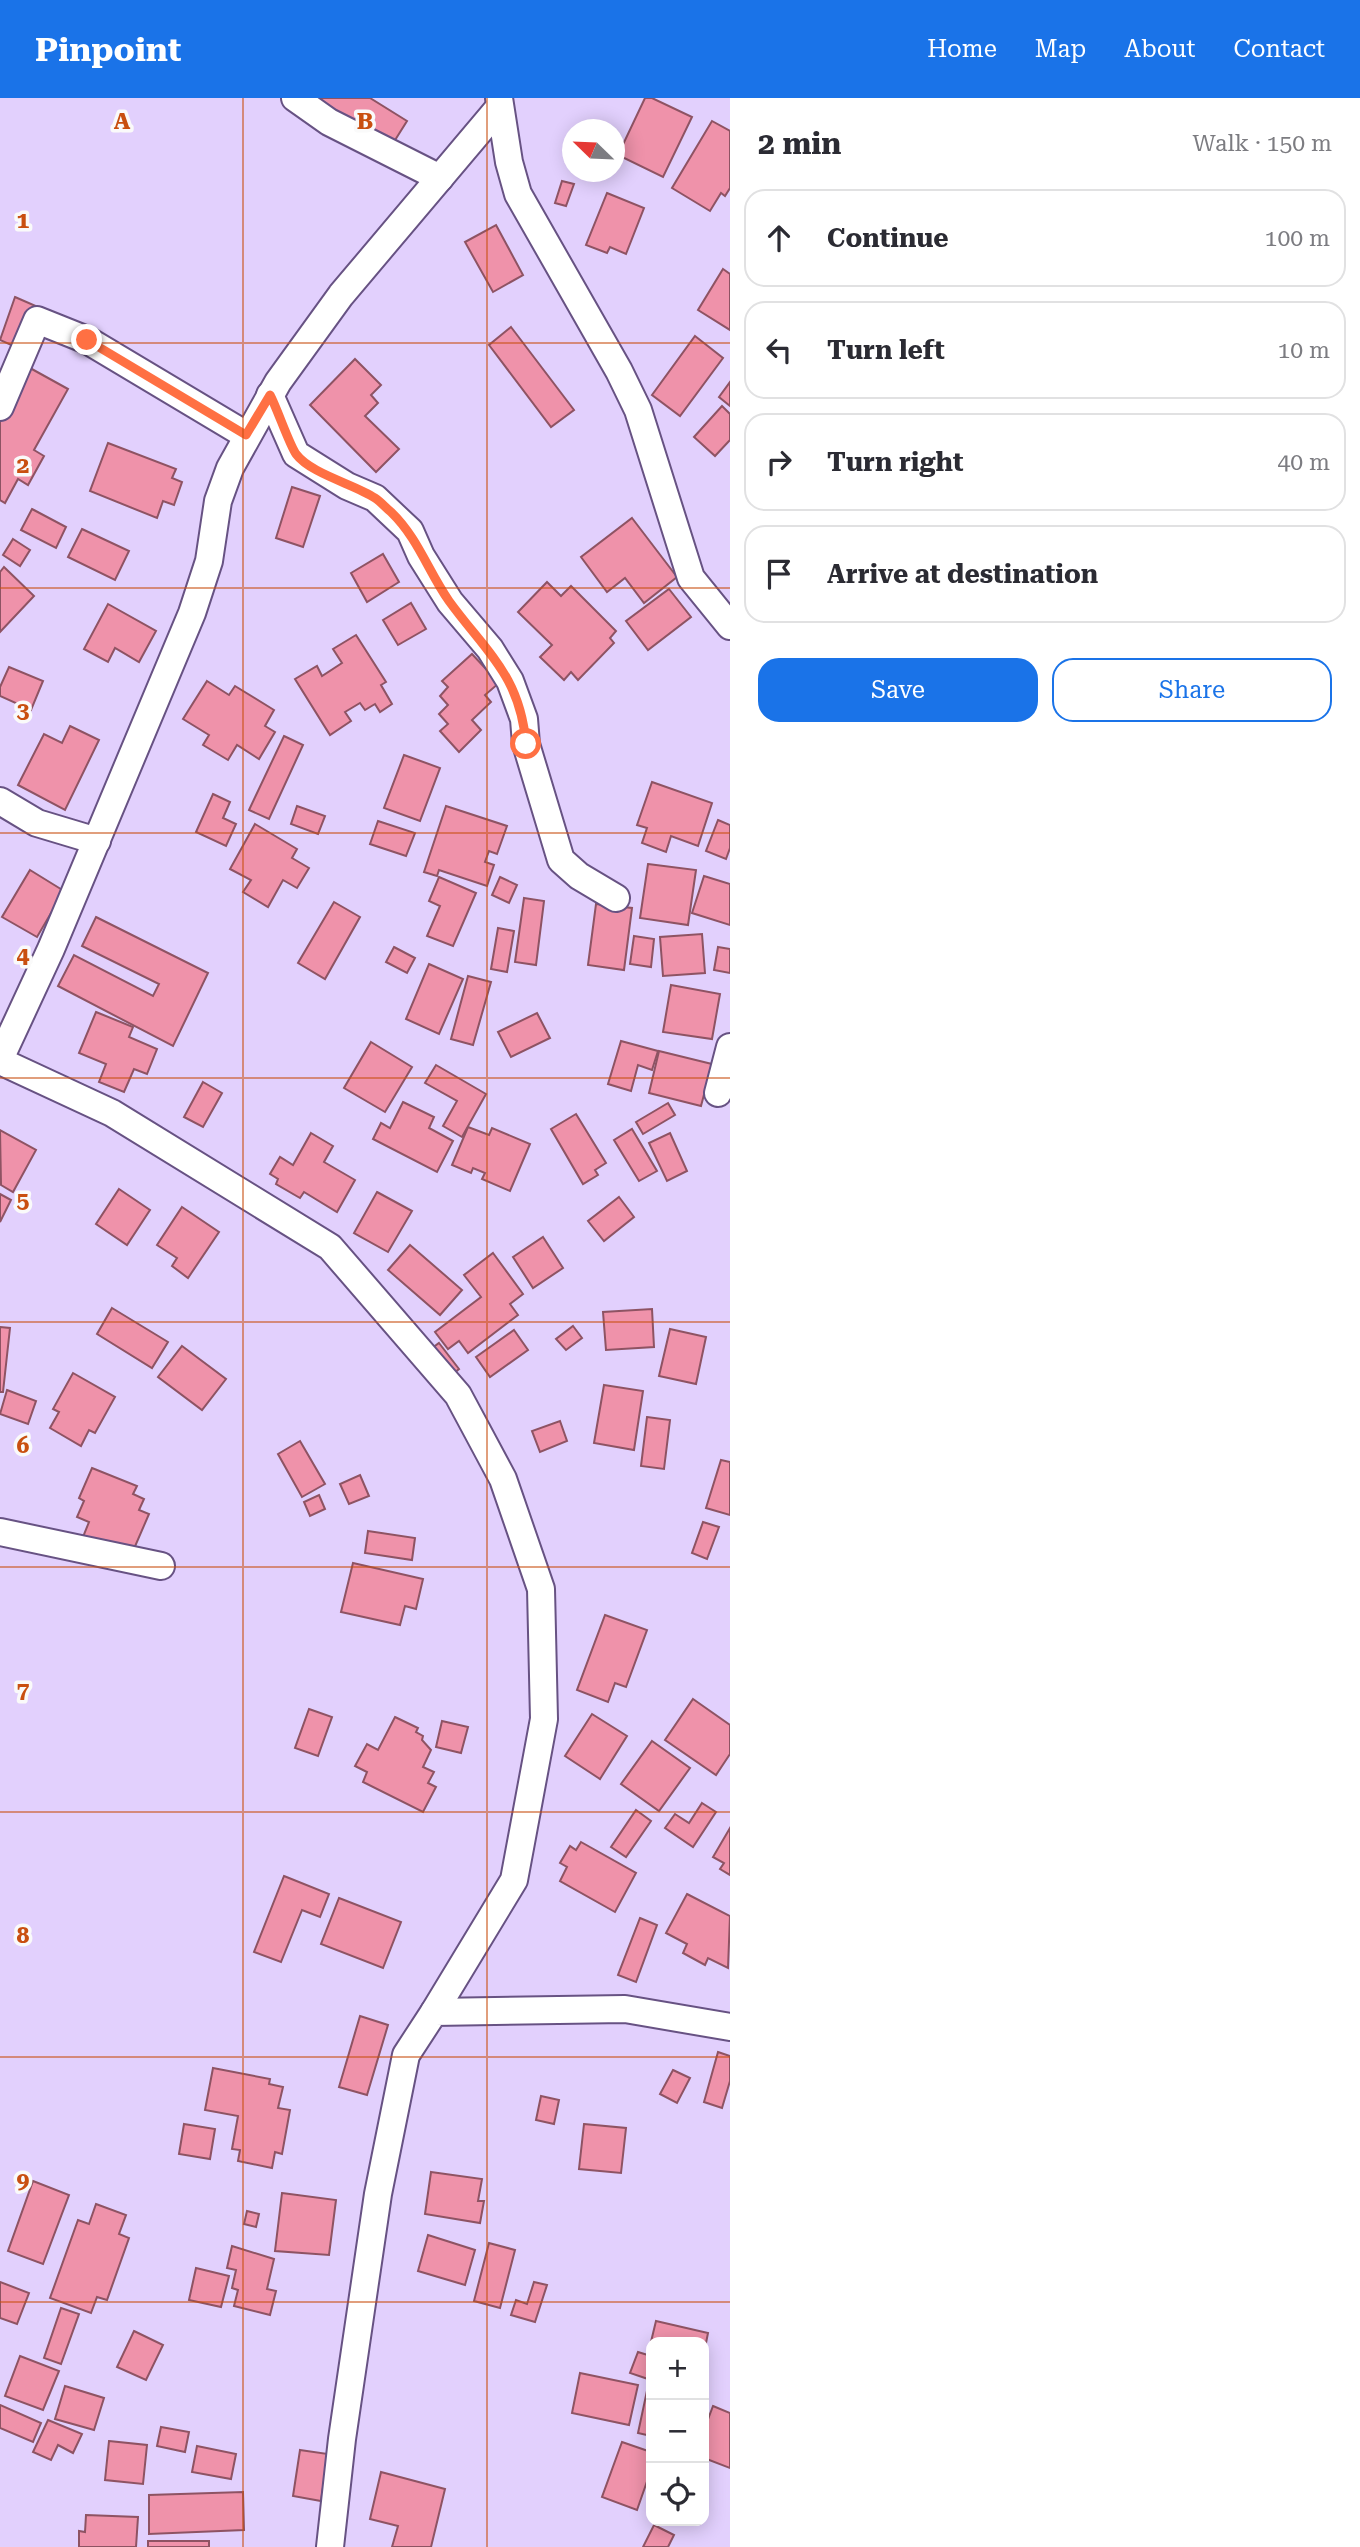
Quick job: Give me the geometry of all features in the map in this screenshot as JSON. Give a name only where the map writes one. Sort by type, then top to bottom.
[{"type":"street","points":[[295,98],[329,122],[440,178]]},
{"type":"street","points":[[331,2547],[342,2439],[378,2194],[406,2055],[514,1880],[544,1719],[541,1588],[503,1479],[458,1395],[330,1247],[112,1113],[0,1060],[51,950],[191,613],[209,561],[218,501],[246,435],[270,395],[341,295],[499,104]]},
{"type":"street","points":[[499,104],[518,194],[619,371],[638,410],[691,578],[730,626]]},
{"type":"street","points":[[0,407],[37,320],[87,340],[246,435]]},
{"type":"street","points":[[270,395],[296,454],[347,486],[375,498],[410,531],[421,556],[450,602],[490,649],[510,681],[524,719],[526,744],[561,860],[579,876],[616,898]]},
{"type":"street","points":[[0,801],[37,823],[97,841]]},
{"type":"street","points":[[718,1093],[730,1047]]},
{"type":"street","points":[[0,1532],[161,1566]]},
{"type":"street","points":[[433,2012],[625,2008],[730,2027]]},
{"type":"building","points":[[316,98],[370,98],[407,121],[392,145]]},
{"type":"building","points":[[645,98],[652,98],[692,117],[663,177],[625,158],[625,140]]},
{"type":"building","points":[[712,121],[730,131],[730,188],[725,196],[721,193],[710,211],[672,188]]},
{"type":"building","points":[[562,181],[574,184],[566,206],[555,203]]},
{"type":"building","points":[[607,193],[644,208],[626,254],[610,247],[607,253],[586,245]]},
{"type":"building","points":[[496,225],[523,275],[493,292],[465,242]]},
{"type":"building","points":[[723,269],[730,274],[730,330],[698,310]]},
{"type":"building","points":[[15,297],[38,307],[20,349],[0,340]]},
{"type":"building","points":[[511,327],[574,410],[551,427],[489,345]]},
{"type":"building","points":[[695,336],[723,358],[680,416],[652,395]]},
{"type":"building","points":[[355,359],[381,385],[371,395],[378,403],[365,416],[399,449],[376,472],[310,405]]},
{"type":"building","points":[[30,368],[68,389],[34,450],[44,456],[28,485],[18,479],[5,503],[0,500],[0,422]]},
{"type":"building","points":[[730,382],[730,406],[719,397]]},
{"type":"building","points":[[722,406],[730,414],[730,440],[715,456],[694,437]]},
{"type":"building","points":[[108,443],[176,469],[172,478],[182,482],[174,505],[163,501],[157,518],[90,491]]},
{"type":"building","points":[[292,487],[320,496],[303,547],[276,538]]},
{"type":"building","points":[[32,509],[66,527],[56,548],[21,530]]},
{"type":"building","points":[[632,518],[677,577],[644,603],[625,578],[607,592],[581,557]]},
{"type":"building","points":[[82,529],[129,551],[115,580],[68,557]]},
{"type":"building","points":[[13,539],[30,550],[20,566],[3,555]]},
{"type":"building","points":[[383,554],[399,582],[367,602],[351,573]]},
{"type":"building","points":[[4,567],[34,596],[0,632],[0,572]]},
{"type":"building","points":[[547,582],[561,596],[571,586],[616,631],[610,638],[614,643],[578,680],[571,672],[564,680],[540,657],[552,645],[518,612]]},
{"type":"building","points":[[669,589],[691,617],[648,650],[626,621]]},
{"type":"building","points":[[411,603],[426,629],[398,645],[383,620]]},
{"type":"building","points":[[108,604],[156,631],[139,662],[115,648],[108,662],[84,649]]},
{"type":"building","points":[[356,635],[386,682],[381,685],[392,704],[380,712],[375,704],[365,710],[360,703],[345,712],[351,721],[330,735],[295,679],[317,666],[322,676],[342,663],[333,649]]},
{"type":"building","points":[[472,654],[499,683],[485,695],[491,702],[472,720],[481,730],[459,752],[440,731],[448,724],[439,714],[448,705],[440,696],[448,687],[442,681]]},
{"type":"building","points":[[9,667],[43,681],[31,710],[0,696],[0,687]]},
{"type":"building","points":[[207,681],[229,695],[235,686],[274,710],[265,726],[275,732],[259,759],[237,745],[228,760],[203,745],[209,735],[183,719]]},
{"type":"building","points":[[70,726],[99,740],[65,810],[18,785],[44,734],[62,743]]},
{"type":"building","points":[[284,736],[303,745],[269,819],[249,810]]},
{"type":"building","points":[[404,755],[440,768],[420,821],[384,808]]},
{"type":"building","points":[[652,782],[712,803],[698,846],[671,836],[666,852],[642,843],[647,828],[637,825]]},
{"type":"building","points":[[213,794],[230,802],[223,818],[236,824],[226,846],[196,832]]},
{"type":"building","points":[[297,806],[325,816],[318,834],[291,824]]},
{"type":"building","points":[[446,806],[507,826],[497,854],[489,851],[485,862],[494,865],[487,886],[439,870],[437,876],[424,872]]},
{"type":"building","points":[[718,820],[730,825],[730,848],[726,859],[706,851]]},
{"type":"building","points":[[378,821],[415,833],[406,856],[370,844]]},
{"type":"building","points":[[255,824],[297,849],[292,858],[309,868],[297,888],[283,880],[268,907],[243,892],[251,880],[230,869]]},
{"type":"building","points":[[648,864],[696,870],[688,925],[640,918]]},
{"type":"building","points":[[30,870],[64,891],[37,937],[2,917]]},
{"type":"building","points":[[704,876],[730,884],[730,925],[692,913]]},
{"type":"building","points":[[439,877],[476,893],[453,946],[427,936],[440,906],[429,901]]},
{"type":"building","points":[[500,877],[517,885],[509,903],[492,895]]},
{"type":"building","points":[[524,898],[544,901],[536,965],[515,962]]},
{"type":"building","points":[[334,902],[360,917],[325,979],[298,963]]},
{"type":"building","points":[[596,904],[632,908],[624,970],[588,965]]},
{"type":"building","points":[[96,917],[208,973],[173,1046],[58,986],[74,955],[153,996],[159,984],[82,946]]},
{"type":"building","points":[[498,928],[514,931],[507,972],[491,969]]},
{"type":"building","points":[[702,934],[705,973],[663,976],[660,937]]},
{"type":"building","points":[[634,936],[654,939],[651,967],[630,964]]},
{"type":"building","points":[[394,947],[415,958],[407,973],[386,962]]},
{"type":"building","points":[[718,947],[730,949],[730,973],[714,970]]},
{"type":"building","points":[[429,964],[463,979],[439,1034],[406,1019]]},
{"type":"building","points":[[468,976],[491,982],[473,1045],[451,1039]]},
{"type":"building","points":[[671,985],[720,994],[712,1039],[663,1032]]},
{"type":"building","points":[[96,1012],[133,1027],[129,1037],[157,1049],[147,1074],[134,1069],[124,1092],[99,1082],[106,1064],[79,1053]]},
{"type":"building","points":[[537,1013],[550,1038],[511,1057],[498,1032]]},
{"type":"building","points":[[621,1041],[658,1051],[652,1070],[638,1065],[631,1091],[608,1084]]},
{"type":"building","points":[[371,1042],[412,1067],[385,1112],[344,1088]]},
{"type":"building","points":[[659,1051],[712,1064],[701,1106],[649,1093]]},
{"type":"building","points":[[436,1065],[486,1094],[462,1137],[443,1126],[457,1101],[425,1083]]},
{"type":"building","points":[[203,1082],[222,1093],[203,1127],[184,1117]]},
{"type":"building","points":[[403,1102],[434,1117],[429,1128],[453,1141],[437,1172],[373,1139],[381,1123],[390,1128]]},
{"type":"building","points":[[668,1103],[675,1115],[643,1134],[636,1122]]},
{"type":"building","points":[[576,1114],[606,1163],[595,1170],[598,1175],[583,1184],[551,1129]]},
{"type":"building","points":[[468,1127],[489,1135],[492,1128],[530,1144],[510,1191],[482,1179],[485,1173],[473,1168],[471,1173],[452,1165]]},
{"type":"building","points":[[632,1129],[657,1171],[639,1181],[614,1140]]},
{"type":"building","points":[[0,1130],[36,1150],[13,1192],[1,1185]]},
{"type":"building","points":[[311,1133],[333,1146],[324,1162],[355,1180],[337,1212],[304,1192],[300,1198],[276,1184],[278,1179],[270,1174],[280,1157],[293,1165]]},
{"type":"building","points":[[670,1133],[687,1171],[667,1181],[649,1143]]},
{"type":"building","points":[[119,1189],[150,1210],[127,1245],[96,1224]]},
{"type":"building","points":[[377,1192],[412,1211],[388,1252],[354,1233]]},
{"type":"building","points":[[0,1194],[11,1200],[0,1222]]},
{"type":"building","points":[[619,1197],[634,1217],[604,1241],[588,1221]]},
{"type":"building","points":[[182,1207],[219,1232],[188,1278],[172,1266],[177,1258],[157,1245]]},
{"type":"building","points":[[543,1237],[563,1268],[533,1288],[513,1257]]},
{"type":"building","points":[[410,1245],[462,1290],[440,1315],[388,1270]]},
{"type":"building","points":[[493,1253],[523,1294],[510,1304],[518,1315],[468,1353],[459,1341],[448,1349],[435,1332],[481,1297],[464,1275]]},
{"type":"building","points":[[112,1308],[168,1342],[152,1368],[97,1334]]},
{"type":"building","points":[[652,1309],[654,1347],[606,1350],[603,1312]]},
{"type":"building","points":[[573,1326],[582,1338],[566,1350],[556,1339]]},
{"type":"building","points":[[0,1327],[10,1328],[3,1392],[0,1392]]},
{"type":"building","points":[[670,1329],[706,1337],[696,1384],[659,1376]]},
{"type":"building","points":[[514,1330],[528,1350],[490,1377],[476,1357]]},
{"type":"building","points":[[439,1343],[459,1369],[448,1378],[427,1352]]},
{"type":"building","points":[[182,1346],[226,1379],[202,1410],[158,1377]]},
{"type":"building","points":[[73,1373],[115,1397],[95,1433],[89,1430],[81,1446],[50,1428],[59,1412],[53,1409]]},
{"type":"building","points":[[604,1385],[643,1391],[634,1450],[594,1443]]},
{"type":"building","points":[[7,1390],[36,1401],[28,1424],[0,1414]]},
{"type":"building","points":[[647,1417],[670,1420],[664,1469],[641,1466]]},
{"type":"building","points":[[560,1421],[567,1441],[540,1452],[532,1431]]},
{"type":"building","points":[[300,1441],[325,1484],[302,1497],[278,1454]]},
{"type":"building","points":[[721,1460],[730,1462],[730,1515],[706,1508]]},
{"type":"building","points":[[92,1468],[137,1486],[133,1494],[144,1499],[139,1510],[149,1514],[130,1558],[81,1542],[89,1522],[77,1517],[84,1501],[79,1498]]},
{"type":"building","points":[[360,1475],[369,1496],[349,1504],[340,1484]]},
{"type":"building","points":[[319,1495],[325,1509],[310,1516],[304,1502]]},
{"type":"building","points":[[703,1522],[719,1527],[707,1559],[692,1553]]},
{"type":"building","points":[[368,1531],[415,1538],[412,1560],[365,1553]]},
{"type":"building","points":[[353,1563],[423,1579],[416,1609],[405,1606],[400,1625],[341,1612]]},
{"type":"building","points":[[605,1615],[647,1630],[626,1687],[615,1683],[608,1702],[577,1690]]},
{"type":"building","points":[[693,1699],[730,1725],[730,1754],[716,1775],[665,1740]]},
{"type":"building","points":[[309,1709],[332,1717],[318,1756],[295,1748]]},
{"type":"building","points":[[592,1714],[627,1736],[600,1779],[565,1756]]},
{"type":"building","points":[[395,1717],[418,1728],[416,1732],[423,1736],[422,1740],[431,1750],[423,1767],[434,1772],[428,1783],[436,1787],[423,1812],[363,1782],[367,1772],[355,1766],[367,1744],[378,1750]]},
{"type":"building","points":[[442,1721],[468,1727],[461,1753],[436,1747]]},
{"type":"building","points":[[652,1741],[690,1768],[659,1811],[621,1784]]},
{"type":"building","points":[[702,1803],[716,1812],[693,1847],[665,1828],[675,1814],[689,1823]]},
{"type":"building","points":[[636,1810],[651,1821],[626,1857],[611,1847]]},
{"type":"building","points":[[730,1828],[730,1875],[720,1869],[724,1863],[713,1857]]},
{"type":"building","points":[[581,1842],[636,1873],[615,1912],[560,1881],[567,1867],[560,1863],[570,1846],[576,1850]]},
{"type":"building","points":[[284,1876],[329,1894],[320,1917],[302,1910],[281,1962],[254,1952]]},
{"type":"building","points":[[687,1894],[730,1916],[728,1968],[708,1958],[705,1965],[683,1953],[687,1944],[666,1933]]},
{"type":"building","points":[[339,1898],[401,1922],[383,1968],[321,1944]]},
{"type":"building","points":[[640,1918],[657,1925],[636,1982],[618,1975]]},
{"type":"building","points":[[360,2016],[388,2025],[367,2095],[339,2087]]},
{"type":"building","points":[[718,2052],[730,2056],[730,2081],[722,2108],[704,2102]]},
{"type":"building","points":[[213,2068],[270,2079],[269,2084],[283,2087],[278,2108],[290,2110],[282,2154],[275,2152],[272,2168],[238,2161],[240,2150],[232,2149],[238,2116],[205,2110]]},
{"type":"building","points":[[673,2070],[690,2078],[677,2103],[660,2094]]},
{"type":"building","points":[[541,2096],[559,2100],[554,2124],[536,2120]]},
{"type":"building","points":[[184,2124],[215,2129],[210,2159],[179,2154]]},
{"type":"building","points":[[584,2124],[626,2128],[621,2173],[579,2169]]},
{"type":"building","points":[[431,2172],[482,2179],[478,2201],[484,2201],[480,2223],[425,2214]]},
{"type":"building","points":[[33,2181],[69,2195],[43,2264],[8,2251]]},
{"type":"building","points":[[282,2193],[336,2200],[329,2255],[275,2251]]},
{"type":"building","points":[[96,2204],[126,2215],[119,2234],[129,2238],[107,2300],[97,2297],[91,2313],[50,2298],[78,2220],[89,2224]]},
{"type":"building","points":[[247,2211],[259,2214],[256,2227],[244,2224]]},
{"type":"building","points":[[428,2235],[475,2250],[465,2285],[418,2271]]},
{"type":"building","points":[[489,2243],[515,2250],[500,2308],[474,2301]]},
{"type":"building","points":[[232,2246],[274,2259],[267,2289],[276,2291],[270,2315],[234,2306],[238,2290],[232,2288],[236,2270],[227,2268]]},
{"type":"building","points":[[196,2268],[229,2276],[221,2307],[189,2300]]},
{"type":"building","points":[[0,2282],[29,2293],[17,2324],[0,2318]]},
{"type":"building","points":[[534,2282],[547,2285],[535,2322],[511,2315],[516,2300],[527,2304]]},
{"type":"building","points":[[61,2308],[79,2314],[61,2364],[44,2358]]},
{"type":"building","points":[[656,2321],[708,2333],[707,2337],[652,2337]]},
{"type":"building","points":[[134,2331],[163,2345],[146,2380],[117,2367]]},
{"type":"building","points":[[638,2352],[646,2354],[646,2378],[630,2373]]},
{"type":"building","points":[[20,2356],[59,2371],[43,2410],[5,2396]]},
{"type":"building","points":[[580,2373],[638,2385],[629,2425],[572,2413]]},
{"type":"building","points":[[65,2386],[104,2398],[94,2430],[55,2419]]},
{"type":"building","points":[[646,2395],[646,2435],[638,2433]]},
{"type":"building","points":[[0,2405],[41,2423],[33,2442],[0,2428]]},
{"type":"building","points":[[713,2406],[730,2413],[730,2468],[709,2460],[709,2417]]},
{"type":"building","points":[[48,2420],[82,2434],[73,2453],[58,2445],[51,2460],[33,2452]]},
{"type":"building","points":[[161,2427],[189,2432],[185,2452],[157,2446]]},
{"type":"building","points":[[109,2441],[147,2445],[143,2484],[105,2480]]},
{"type":"building","points":[[622,2442],[646,2450],[646,2484],[637,2510],[602,2497]]},
{"type":"building","points":[[197,2446],[236,2454],[231,2479],[192,2472]]},
{"type":"building","points":[[300,2450],[328,2454],[321,2501],[293,2496]]},
{"type":"building","points":[[381,2472],[445,2489],[431,2547],[392,2547],[398,2526],[370,2519]]},
{"type":"building","points":[[243,2492],[244,2530],[149,2534],[149,2495]]},
{"type":"building","points":[[86,2515],[138,2517],[136,2547],[79,2547],[79,2531],[85,2532]]},
{"type":"building","points":[[654,2526],[674,2535],[668,2547],[643,2547]]},
{"type":"building","points":[[148,2541],[209,2541],[209,2547],[148,2547]]},
{"type":"route","points":[[87,340],[246,435],[270,395],[296,454],[347,486],[375,498],[410,531],[421,556],[450,602],[490,649],[510,681],[524,719],[526,744]]}]
